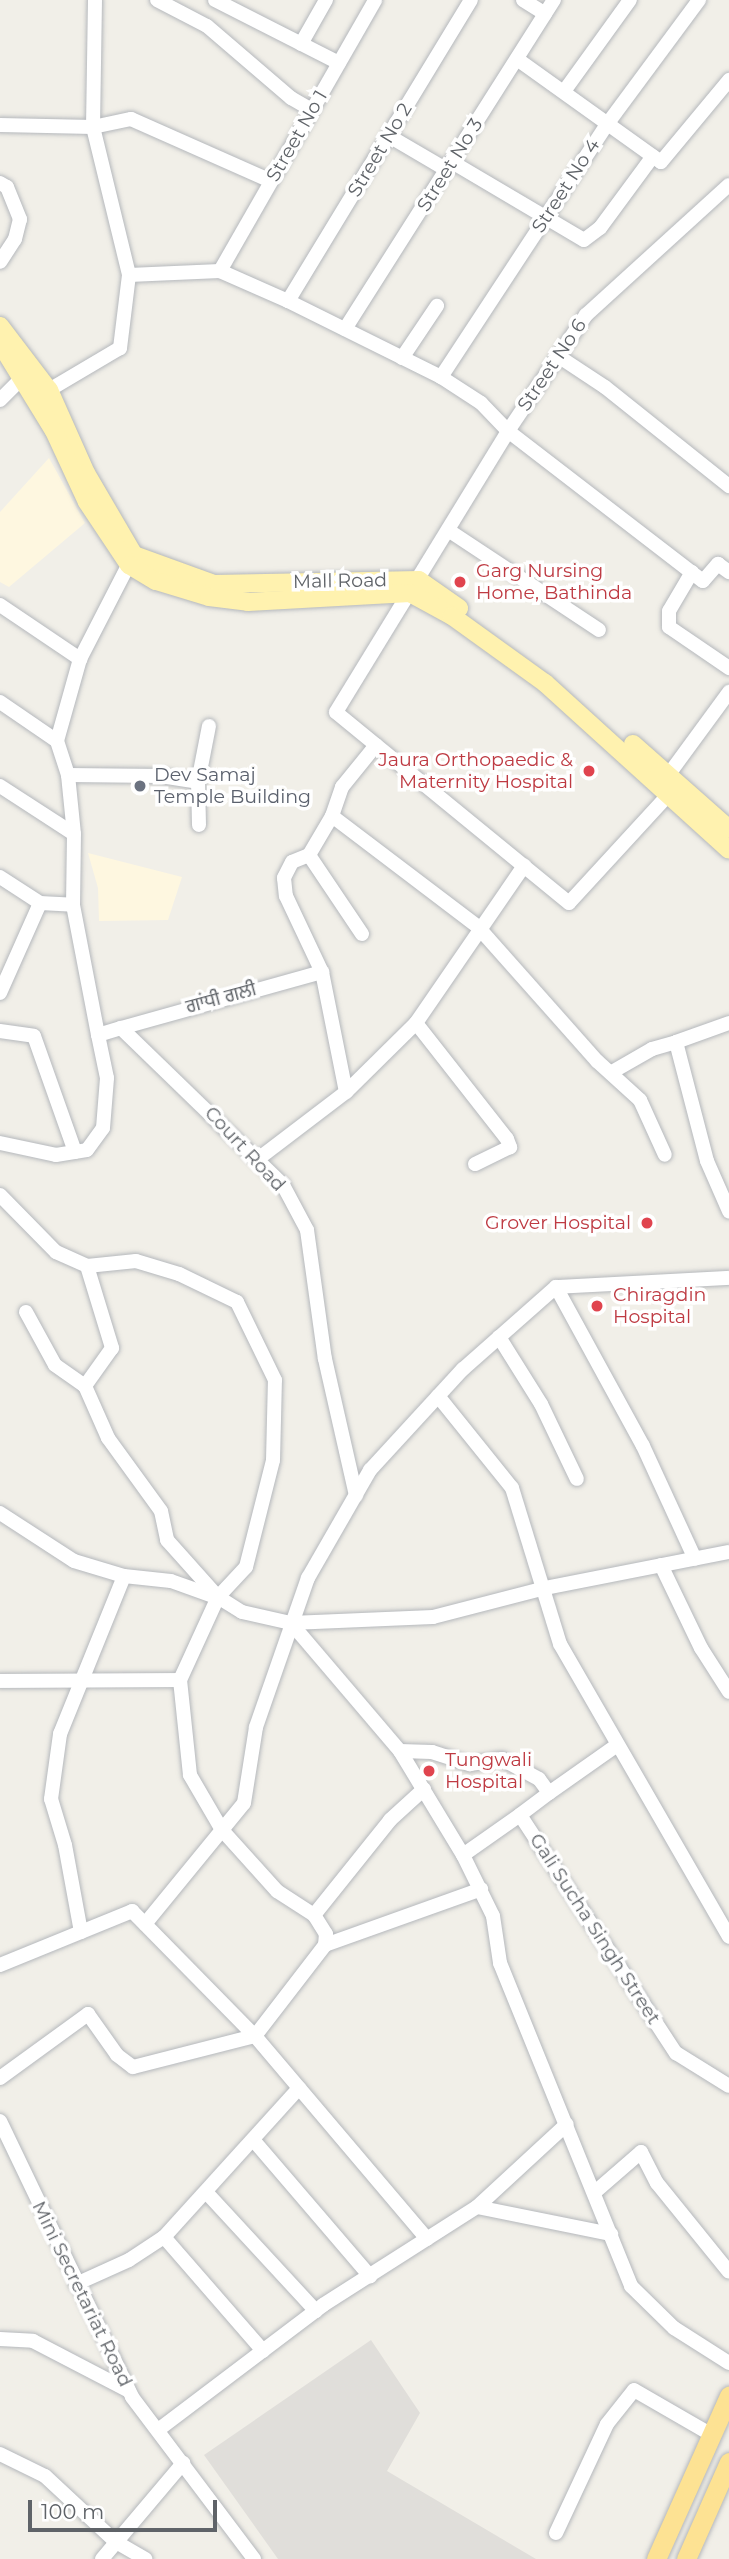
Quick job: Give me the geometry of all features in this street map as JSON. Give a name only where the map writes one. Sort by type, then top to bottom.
[{"type":"highway","points":[[656,2559],[729,2396]]},
{"type":"highway","points":[[686,2559],[729,2462]]},
{"type":"main road","points":[[0,326],[27,372],[87,502],[131,560]]},
{"type":"main road","points":[[0,343],[27,372],[49,390],[86,473],[131,560]]},
{"type":"main road","name":"Mall Road","points":[[131,560],[214,584],[414,587]]},
{"type":"main road","points":[[414,587],[536,662],[669,774],[729,829]]},
{"type":"main road","points":[[414,587],[545,683],[670,793],[729,850]]},
{"type":"street","points":[[49,390],[120,348],[130,275],[93,127],[95,0]]},
{"type":"street","points":[[157,0],[207,26],[291,98],[312,110]]},
{"type":"street","points":[[215,0],[339,63]]},
{"type":"street","points":[[301,44],[326,0]]},
{"type":"street","name":"Street No 1","points":[[220,271],[375,0]]},
{"type":"street","name":"Street No 2","points":[[288,301],[471,0]]},
{"type":"street","points":[[523,0],[545,14]]},
{"type":"street","name":"Street No 3","points":[[345,330],[554,0]]},
{"type":"street","points":[[565,90],[630,0]]},
{"type":"street","name":"Street No 4","points":[[441,377],[608,123],[699,0]]},
{"type":"street","points":[[517,59],[565,90],[661,162],[729,80]]},
{"type":"street","points":[[0,125],[93,127],[131,119],[271,181]]},
{"type":"street","points":[[389,136],[546,217],[584,240],[590,238],[653,156]]},
{"type":"street","points":[[0,183],[7,187],[20,219],[15,239],[0,262]]},
{"type":"street","name":"Street No 6","points":[[376,745],[336,712],[508,431],[586,315],[729,186]]},
{"type":"street","points":[[130,275],[220,271],[288,301],[441,377],[481,403],[508,431],[703,581],[718,564],[729,572]]},
{"type":"street","points":[[402,358],[437,306]]},
{"type":"street","points":[[558,356],[605,387],[729,486]]},
{"type":"street","points":[[0,400],[27,372]]},
{"type":"street","points":[[448,530],[599,630]]},
{"type":"street","points":[[0,1143],[56,1155],[87,1150],[103,1128],[107,1078],[73,905],[74,834],[68,775],[57,741],[80,659],[131,560]]},
{"type":"street","points":[[692,572],[669,611],[669,627],[729,668]]},
{"type":"street","points":[[0,605],[80,659]]},
{"type":"street","points":[[669,774],[729,692]]},
{"type":"street","points":[[0,702],[57,741]]},
{"type":"street","points":[[199,825],[198,782],[209,726]]},
{"type":"street","points":[[346,1092],[322,972],[286,896],[284,878],[292,862],[309,855],[332,816],[342,787],[376,745],[569,903],[670,793]]},
{"type":"street","points":[[68,775],[161,776],[198,782]]},
{"type":"street","points":[[0,786],[74,834]]},
{"type":"street","points":[[332,816],[480,930],[640,1100],[665,1155]]},
{"type":"street","points":[[309,855],[362,934]]},
{"type":"street","points":[[258,1159],[346,1092],[416,1023],[524,866]]},
{"type":"street","points":[[0,877],[40,903],[73,905]]},
{"type":"street","points":[[0,993],[40,903]]},
{"type":"street","points":[[0,954],[13,964]]},
{"type":"street","name":"ਗਾਂਧੀ ਗਲੀ","points":[[121,1028],[322,972]]},
{"type":"street","points":[[416,1023],[507,1139],[510,1147],[475,1164]]},
{"type":"street","points":[[612,1072],[652,1049],[729,1023]]},
{"type":"street","points":[[98,1035],[121,1028]]},
{"type":"street","name":"Court Road","points":[[121,1028],[283,1185],[307,1230],[325,1359],[356,1496]]},
{"type":"street","points":[[0,1031],[34,1036],[75,1152]]},
{"type":"street","points":[[676,1042],[707,1161],[724,1189],[729,1212]]},
{"type":"street","points":[[0,1195],[56,1252],[87,1266],[136,1261],[178,1274],[237,1302],[275,1380],[273,1460],[260,1525],[246,1567],[218,1597],[180,1680],[190,1775],[222,1830],[277,1891],[314,1915],[327,1934],[325,1945],[255,2036],[132,2067],[117,2055],[88,2014],[0,2078]]},
{"type":"street","points":[[85,1387],[112,1348],[87,1266]]},
{"type":"street","points":[[145,1924],[244,1803],[256,1727],[307,1578],[370,1470],[438,1396],[556,1287],[729,1278]]},
{"type":"street","points":[[556,1287],[643,1446],[695,1559]]},
{"type":"street","points":[[26,1312],[55,1365],[85,1387],[108,1438],[161,1511],[166,1540],[218,1597]]},
{"type":"street","points":[[499,1337],[541,1404],[577,1479]]},
{"type":"street","points":[[438,1396],[512,1488],[545,1588],[560,1644],[729,1937]]},
{"type":"street","points":[[0,1513],[74,1561],[124,1576],[171,1581],[218,1597],[242,1612],[291,1623],[433,1617],[545,1588],[729,1552]]},
{"type":"street","points":[[662,1565],[701,1648],[729,1692]]},
{"type":"street","points":[[80,1932],[51,1799],[60,1734],[124,1576]]},
{"type":"street","points":[[291,1623],[400,1751],[481,1889],[493,1916],[500,1963],[631,2286],[674,2328],[729,2363]]},
{"type":"street","points":[[0,1681],[180,1680]]},
{"type":"street","name":"Gali Sucha Singh Street","points":[[617,1745],[520,1815],[676,2053],[729,2086]]},
{"type":"street","points":[[400,1751],[432,1752],[470,1764],[502,1759],[539,1779],[549,1793]]},
{"type":"street","points":[[314,1915],[390,1820],[424,1788]]},
{"type":"street","points":[[463,1855],[520,1815]]},
{"type":"street","points":[[325,1945],[481,1889]]},
{"type":"street","points":[[0,1965],[132,1911],[255,2036],[427,2239]]},
{"type":"street","points":[[76,2284],[129,2260],[164,2236],[255,2142],[299,2088]]},
{"type":"street","name":"Mini Secretariat Road","points":[[0,2121],[129,2392],[254,2559]]},
{"type":"street","points":[[158,2430],[316,2311],[477,2207],[567,2124]]},
{"type":"street","points":[[255,2142],[370,2276]]},
{"type":"street","points":[[595,2192],[640,2152],[657,2183],[729,2272]]},
{"type":"street","points":[[205,2192],[316,2311]]},
{"type":"street","points":[[477,2207],[611,2234]]},
{"type":"street","points":[[164,2236],[263,2351]]},
{"type":"street","points":[[0,2339],[33,2341],[129,2392]]},
{"type":"street","points":[[556,2533],[607,2424],[634,2390],[712,2435]]},
{"type":"street","points":[[0,2454],[45,2476],[116,2542],[145,2559]]},
{"type":"street","points":[[102,2559],[183,2463]]},
{"type":"shaded area","points":[[49,458],[85,523],[9,587],[0,582],[0,512]]},
{"type":"shaded area","points":[[88,853],[182,877],[168,920],[99,921],[98,888]]},
{"type":"shaded area","points":[[371,2340],[420,2413],[387,2471],[536,2559],[278,2559],[204,2455]]},
{"type":"place","name":"Garg Nursing Home, Bathinda","points":[[460,582]]},
{"type":"place","name":"Jaura Orthopaedic & Maternity Hospital","points":[[589,771]]},
{"type":"place","name":"Dev Samaj Temple Building","points":[[140,786]]},
{"type":"place","name":"Grover Hospital","points":[[647,1223]]},
{"type":"place","name":"Chiragdin Hospital","points":[[597,1306]]},
{"type":"place","name":"Tungwali Hospital","points":[[429,1771]]}]
